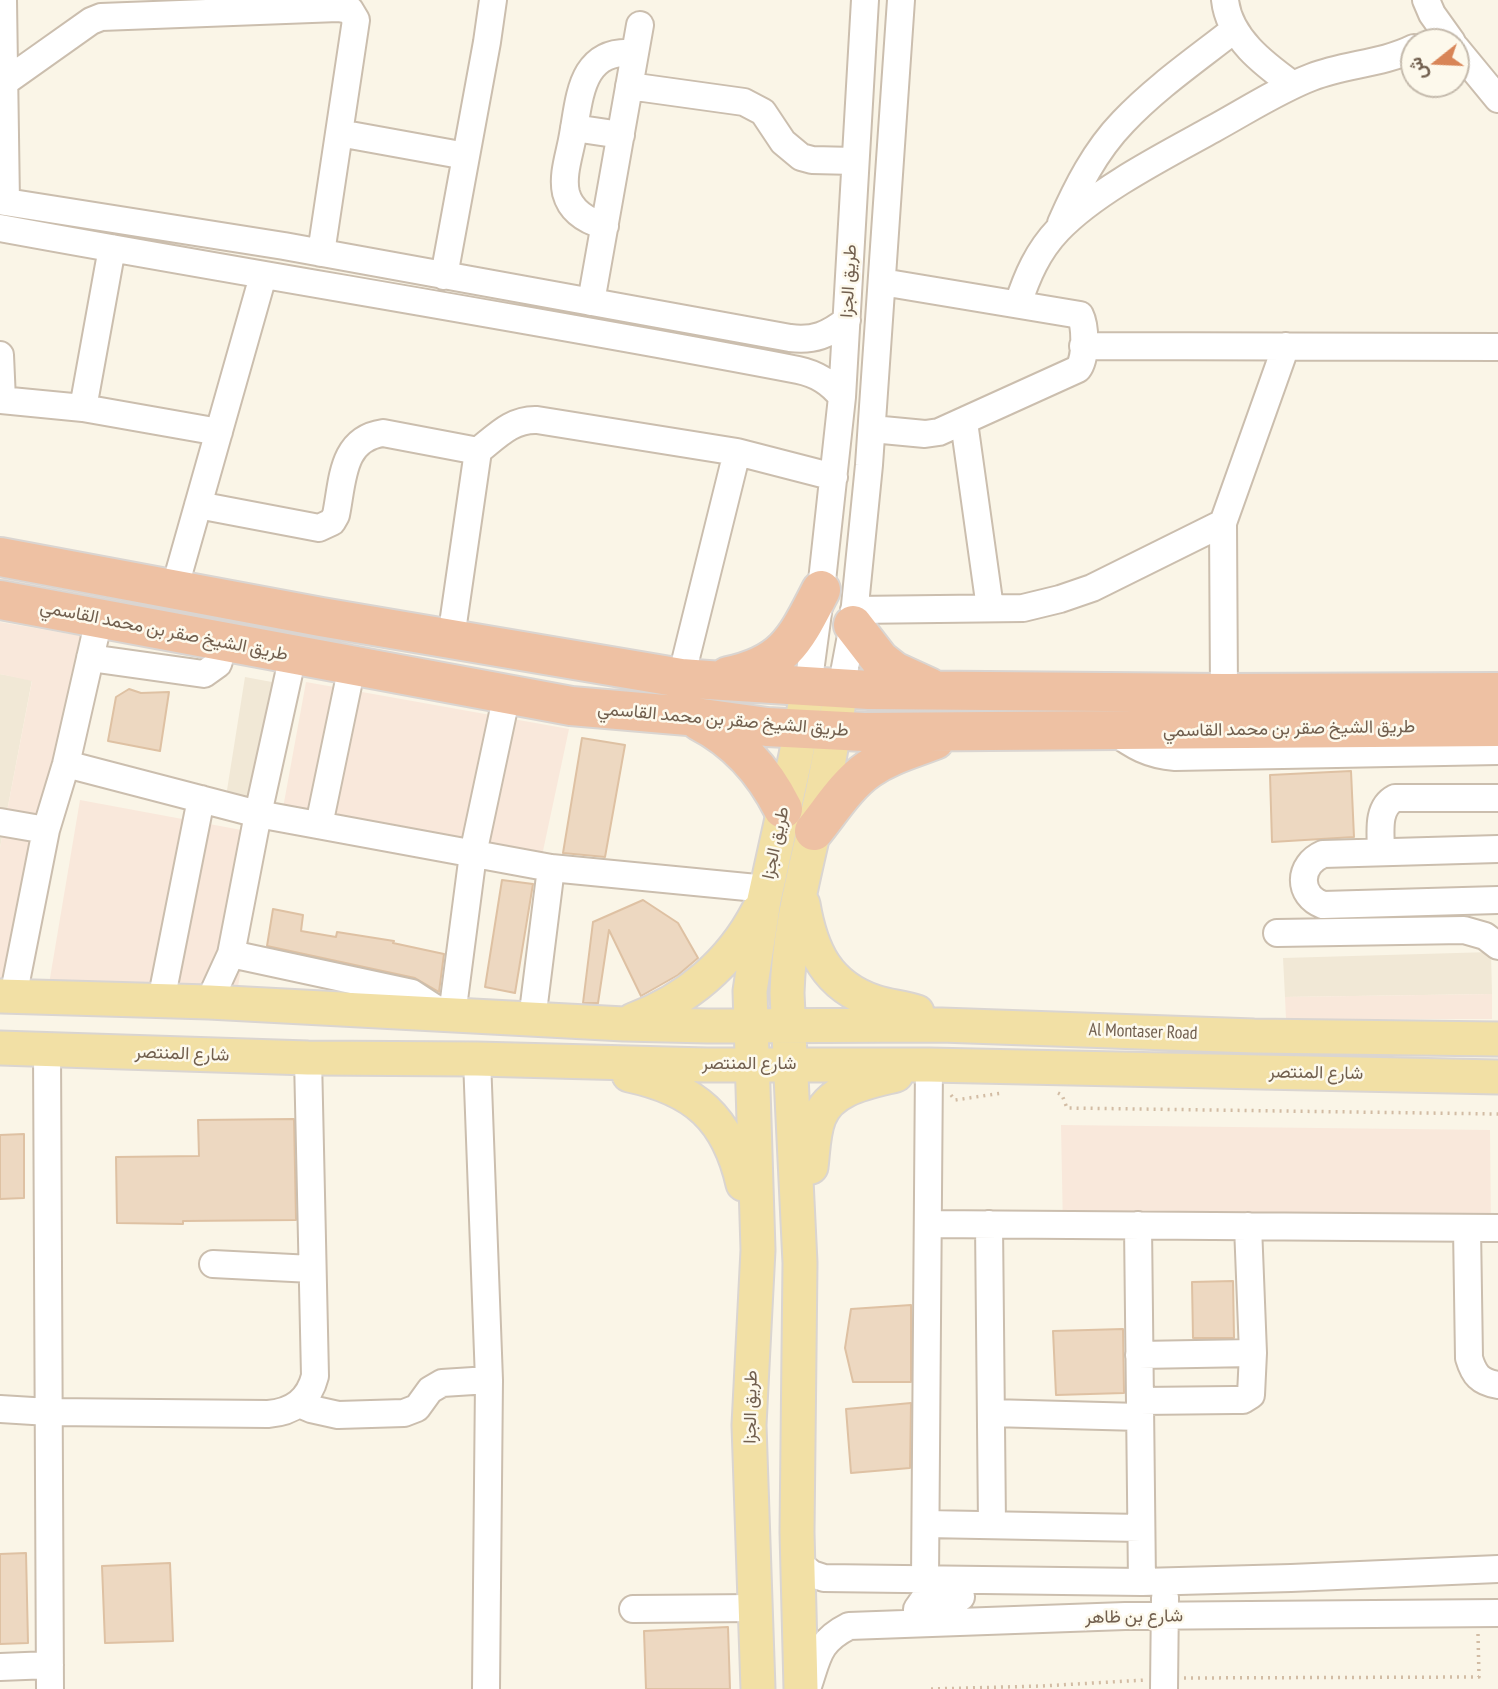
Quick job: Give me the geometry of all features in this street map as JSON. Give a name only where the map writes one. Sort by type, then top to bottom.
[{"type":"highway","name":"طريق الشيخ صقر بن محمد القاسمي","points":[[0,557],[174,590],[694,679],[824,688],[937,691],[1498,692]]},
{"type":"highway","points":[[694,679],[760,667],[778,657],[793,640],[821,590]]},
{"type":"highway","name":"طريق الشيخ صقر بن محمد القاسمي","points":[[0,600],[571,706],[688,716],[767,727],[956,732],[1498,727]]},
{"type":"highway","points":[[853,618],[874,654],[894,671],[937,691]]},
{"type":"highway","points":[[688,716],[732,742],[751,759],[783,809]]},
{"type":"highway","points":[[814,831],[851,784],[867,770],[885,759],[956,732]]},
{"type":"main road","name":"طريق الجزا","points":[[801,1689],[797,1548],[800,1263],[788,953],[814,831],[818,729],[824,688]]},
{"type":"main road","name":"طريق الجزا","points":[[758,1689],[749,1425],[758,1250],[750,991],[765,894],[783,809],[818,729]]},
{"type":"main road","points":[[800,888],[812,946],[835,979],[863,998],[911,1010],[941,1024]]},
{"type":"main road","points":[[624,1024],[653,1013],[704,981],[738,944],[765,894]]},
{"type":"main road","points":[[7,997],[209,1002],[624,1024],[789,1025]]},
{"type":"main road","name":"Al Montaser Road","points":[[789,1025],[941,1024],[1254,1036],[1498,1039]]},
{"type":"main road","name":"شارع المنتصر","points":[[0,1048],[308,1058],[929,1065],[1498,1077]]},
{"type":"main road","points":[[565,1061],[669,1086],[689,1096],[706,1110],[730,1142],[737,1160],[758,1250]]},
{"type":"main road","points":[[800,1263],[817,1121],[823,1109],[844,1091],[858,1085],[929,1065]]},
{"type":"main road","points":[[753,1144],[769,1145],[776,1151],[780,1187],[789,1194],[797,1195]]},
{"type":"main road","points":[[749,1425],[763,1415],[772,1414],[780,1420],[797,1548]]},
{"type":"street","points":[[3,0],[3,202],[321,253],[790,338],[812,339],[828,333],[847,320]]},
{"type":"street","points":[[444,276],[488,41],[493,0]]},
{"type":"street","name":"طريق الجزا","points":[[824,688],[821,590],[842,397],[865,0]]},
{"type":"street","name":"طريق الجزا","points":[[824,688],[853,618],[872,429],[901,0]]},
{"type":"street","points":[[1225,0],[1235,29],[1265,64],[1293,85]]},
{"type":"street","points":[[1426,0],[1439,28]]},
{"type":"street","points":[[5,82],[91,21],[101,18],[338,8],[350,10],[356,20],[321,253]]},
{"type":"street","points":[[592,302],[640,25]]},
{"type":"street","points":[[1059,229],[1069,203],[1092,161],[1122,122],[1235,29]]},
{"type":"street","points":[[605,226],[581,216],[572,206],[567,194],[565,181],[580,93],[590,70],[598,61],[622,52],[635,53]]},
{"type":"street","points":[[1018,304],[1034,264],[1059,229],[1091,202],[1155,161],[1293,85],[1332,70],[1385,60],[1400,54]]},
{"type":"street","points":[[1470,68],[1498,99]]},
{"type":"street","points":[[629,86],[744,102],[763,113],[783,142],[801,157],[812,160],[855,161]]},
{"type":"street","points":[[574,128],[621,135]]},
{"type":"street","points":[[339,133],[466,156]]},
{"type":"street","points":[[0,228],[263,276],[449,305],[750,361],[819,376],[842,397]]},
{"type":"street","points":[[83,408],[112,248]]},
{"type":"street","points":[[174,590],[263,276]]},
{"type":"street","points":[[872,429],[925,434],[939,432],[1078,369],[1082,361],[1083,322],[1080,315],[882,282]]},
{"type":"street","points":[[750,361],[752,332]]},
{"type":"street","points":[[1083,346],[1498,347]]},
{"type":"street","points":[[1224,693],[1223,523],[1286,346]]},
{"type":"street","points":[[0,355],[1,400],[83,408],[219,432]]},
{"type":"street","points":[[451,638],[478,451],[514,423],[525,419],[737,452],[834,477]]},
{"type":"street","points":[[964,422],[990,608]]},
{"type":"street","points":[[198,505],[319,528],[332,522],[336,515],[348,458],[353,448],[370,435],[383,433],[478,451]]},
{"type":"street","points":[[694,679],[737,452]]},
{"type":"street","points":[[853,618],[1023,608],[1060,599],[1092,588],[1223,523]]},
{"type":"street","points":[[7,997],[46,830],[66,764],[99,619]]},
{"type":"street","points":[[90,657],[204,674],[218,664],[225,642]]},
{"type":"street","points":[[209,1002],[231,954],[293,655]]},
{"type":"street","points":[[319,825],[352,666]]},
{"type":"street","points":[[231,954],[412,993],[449,1015],[473,854],[507,694]]},
{"type":"street","points":[[1112,730],[1134,747],[1148,753],[1175,757],[1498,751]]},
{"type":"street","points":[[66,764],[258,814],[473,854],[551,868],[765,894]]},
{"type":"street","points":[[1381,852],[1381,813],[1390,800],[1400,797],[1498,798]]},
{"type":"street","points":[[161,1001],[201,799]]},
{"type":"street","points":[[0,822],[46,830]]},
{"type":"street","points":[[1498,849],[1323,854],[1311,861],[1304,873],[1307,893],[1317,902],[1330,905],[1498,900]]},
{"type":"street","points":[[532,1020],[551,868]]},
{"type":"street","points":[[1277,933],[1464,930],[1485,936],[1498,946]]},
{"type":"street","points":[[0,1667],[50,1677],[47,1050]]},
{"type":"street","points":[[0,1409],[49,1412],[279,1413],[299,1404],[312,1387],[315,1376],[308,1058]]},
{"type":"street","points":[[477,1059],[489,1380],[486,1689]]},
{"type":"street","points":[[925,1579],[929,1065]]},
{"type":"street","points":[[928,1224],[1498,1228]]},
{"type":"street","points":[[989,1224],[992,1525]]},
{"type":"street","points":[[1138,1225],[1142,1582]]},
{"type":"street","points":[[991,1413],[1140,1409],[1243,1400],[1251,1395],[1253,1353],[1248,1226]]},
{"type":"street","points":[[1467,1228],[1469,1358],[1477,1377],[1484,1382],[1498,1385]]},
{"type":"street","points":[[213,1264],[312,1269]]},
{"type":"street","points":[[1139,1355],[1253,1353]]},
{"type":"street","points":[[299,1404],[338,1415],[404,1413],[417,1408],[430,1390],[442,1382],[489,1380]]},
{"type":"street","points":[[926,1524],[1141,1528]]},
{"type":"street","name":"شارع بن ظاهر","points":[[797,1548],[812,1574],[824,1578],[1142,1582],[1498,1569]]},
{"type":"street","points":[[1164,1684],[1165,1599],[1175,1590],[1257,1588],[1291,1578]]},
{"type":"street","points":[[917,1623],[918,1605],[928,1597],[1049,1596],[1093,1581]]},
{"type":"street","points":[[633,1609],[755,1608]]},
{"type":"street","name":"شارع بن ظاهر","points":[[807,1689],[823,1644],[833,1634],[849,1626],[1164,1616],[1488,1613]]},
{"type":"path","points":[[929,1065],[955,1100],[1006,1093]]},
{"type":"path","points":[[1053,1091],[1062,1095],[1067,1108],[1498,1114]]},
{"type":"path","points":[[931,1689],[1479,1677],[1488,1613]]},
{"type":"shaded area","points":[[0,622],[87,637],[0,1000],[0,848],[32,681],[0,674]]},
{"type":"shaded area","points":[[0,674],[32,680],[0,848]]},
{"type":"shaded area","points":[[245,677],[288,685],[263,815],[224,809]]},
{"type":"shaded area","points":[[306,682],[569,729],[540,865],[281,819]]},
{"type":"shaded area","points":[[80,800],[263,834],[237,993],[49,984]]},
{"type":"shaded area","points":[[1491,952],[1492,994],[1285,997],[1283,958]]},
{"type":"shaded area","points":[[1492,994],[1492,1019],[1286,1019],[1285,997]]},
{"type":"shaded area","points":[[1061,1125],[1490,1130],[1491,1234],[1063,1230]]},
{"type":"building","points":[[129,689],[141,693],[169,692],[160,751],[108,741],[116,697]]},
{"type":"building","points":[[582,738],[625,745],[605,857],[563,853]]},
{"type":"building","points":[[1351,771],[1354,837],[1272,842],[1270,775]]},
{"type":"building","points":[[502,880],[533,884],[515,993],[485,987]]},
{"type":"building","points":[[643,900],[678,923],[698,958],[678,975],[641,996],[609,930],[598,1003],[583,1003],[593,922]]},
{"type":"building","points":[[273,909],[303,915],[301,931],[336,937],[337,932],[394,941],[393,943],[444,954],[439,992],[415,978],[267,946]]},
{"type":"building","points":[[294,1119],[296,1220],[183,1221],[183,1224],[117,1223],[116,1157],[199,1156],[198,1120]]},
{"type":"building","points":[[24,1134],[24,1198],[0,1199],[0,1135]]},
{"type":"building","points":[[1233,1281],[1234,1338],[1193,1338],[1192,1282]]},
{"type":"building","points":[[911,1305],[911,1382],[853,1382],[845,1348],[851,1309]]},
{"type":"building","points":[[1123,1329],[1124,1393],[1056,1395],[1053,1331]]},
{"type":"building","points":[[911,1403],[910,1468],[851,1473],[846,1409]]},
{"type":"building","points":[[26,1553],[28,1643],[0,1644],[0,1554]]},
{"type":"building","points":[[170,1563],[173,1641],[105,1643],[102,1566]]},
{"type":"building","points":[[728,1627],[730,1689],[646,1689],[644,1631]]}]
